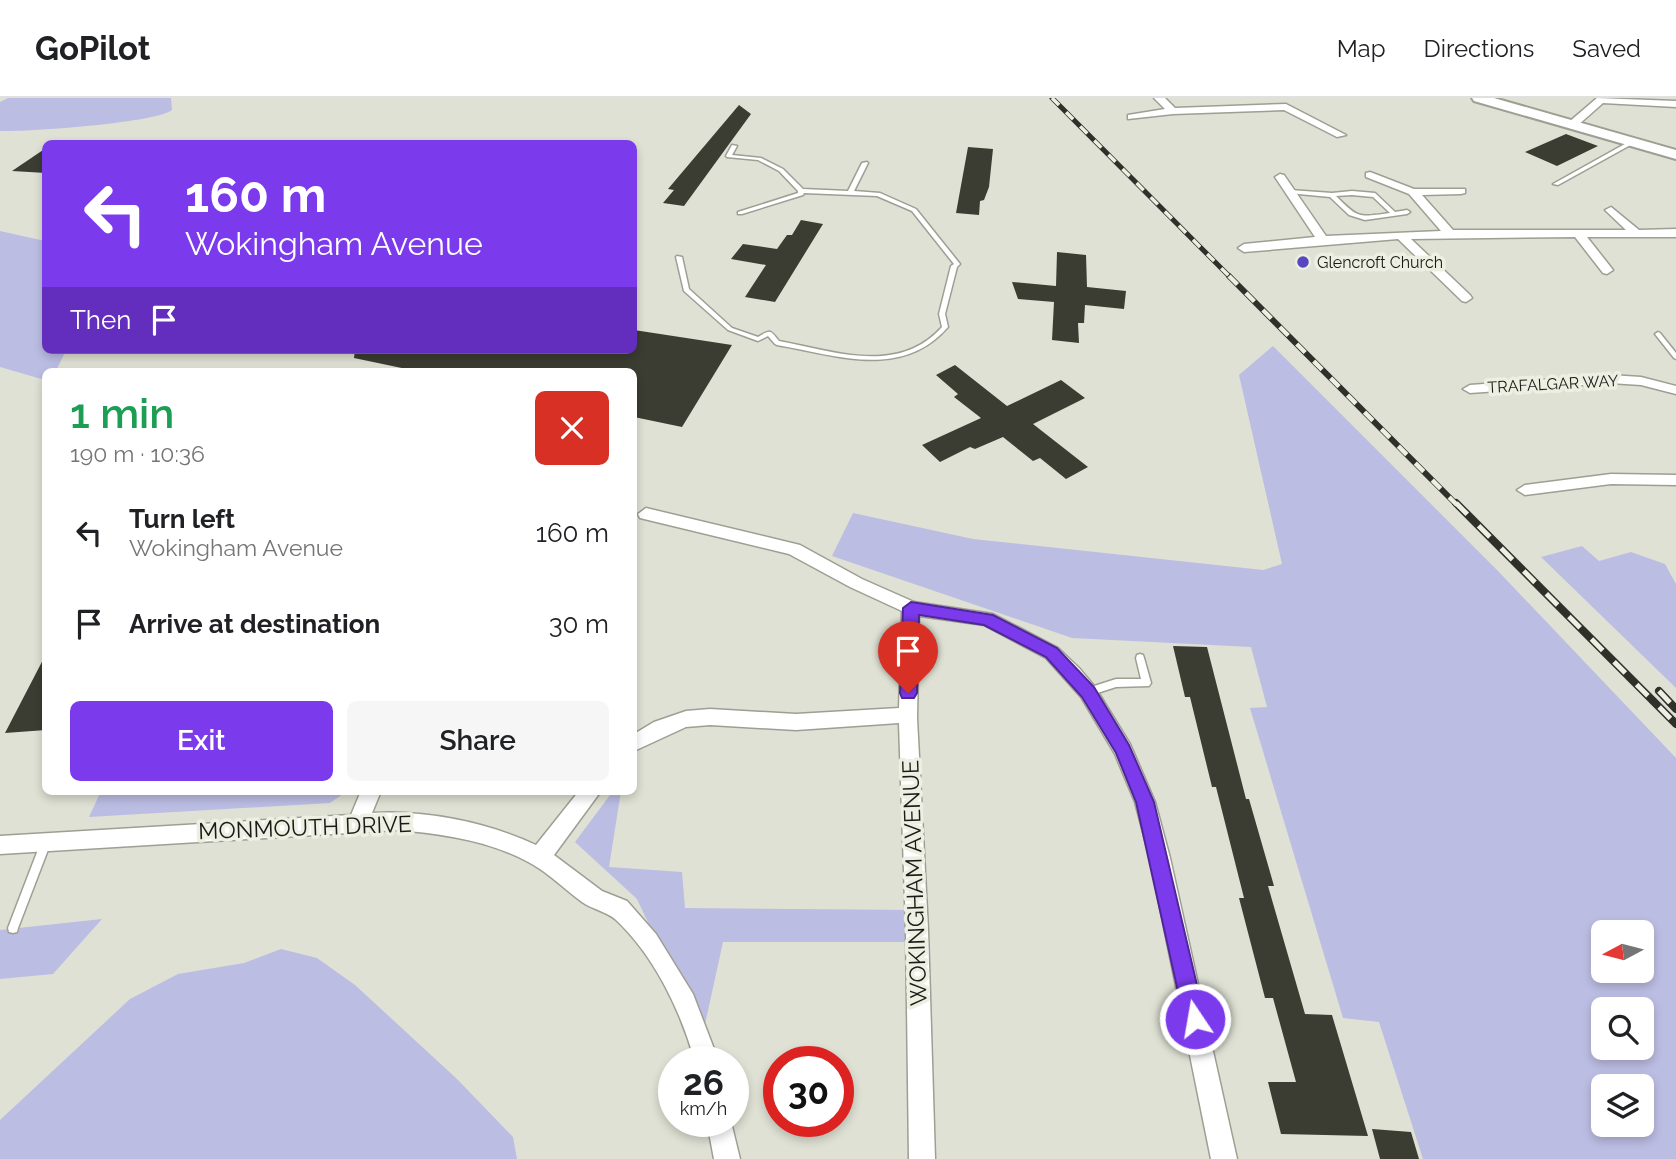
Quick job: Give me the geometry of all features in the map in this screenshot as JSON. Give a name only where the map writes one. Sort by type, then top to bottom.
[{"type":"main road","points":[[1479,98],[1676,155]]},
{"type":"street","points":[[1158,98],[1173,111]]},
{"type":"street","points":[[1573,124],[1602,99],[1676,104]]},
{"type":"street","points":[[1132,117],[1287,102],[1341,135]]},
{"type":"street","points":[[1370,175],[1413,192],[1461,191]]},
{"type":"street","points":[[1280,177],[1321,238]]},
{"type":"street","points":[[1413,192],[1450,234]]},
{"type":"street","points":[[1611,210],[1636,233]]},
{"type":"street","points":[[1579,233],[1607,270]]},
{"type":"street","points":[[1244,248],[1321,238],[1401,235],[1676,233]]},
{"type":"street","points":[[1401,235],[1466,298]]},
{"type":"street","name":"TRAFALGAR WAY","points":[[1471,389],[1610,379],[1641,381],[1676,390]]},
{"type":"street","points":[[1525,490],[1611,479],[1676,480]]},
{"type":"street","points":[[646,514],[794,548],[856,583],[911,608],[987,619],[1052,653],[1088,692],[1123,750],[1145,802],[1166,885],[1224,1159]]},
{"type":"street","name":"WOKINGHAM AVENUE","points":[[911,608],[908,715],[917,930],[922,1159]]},
{"type":"street","points":[[637,741],[661,728],[686,719],[710,716],[796,722],[908,715]]},
{"type":"street","points":[[358,822],[369,795]]},
{"type":"street","points":[[540,857],[588,795]]},
{"type":"street","name":"MONMOUTH DRIVE","points":[[0,845],[358,822],[434,823],[540,857],[603,903],[619,907],[655,950],[702,1038],[704,1046]]},
{"type":"street","points":[[722,1137],[727,1159]]},
{"type":"lane","points":[[1556,184],[1632,142]]},
{"type":"lane","points":[[679,257],[686,290],[730,329],[758,339],[769,333],[777,342],[874,359],[903,354],[938,337],[945,327],[942,314],[954,266],[957,264],[914,210],[878,194],[801,191],[781,170],[759,159],[729,156],[734,146]]},
{"type":"lane","points":[[851,191],[865,163]]},
{"type":"lane","points":[[740,213],[801,194],[801,191]]},
{"type":"lane","points":[[1290,192],[1332,195],[1352,192],[1376,195],[1394,214]]},
{"type":"lane","points":[[1332,195],[1352,214],[1365,218],[1407,212]]},
{"type":"lane","points":[[1658,334],[1676,357]]},
{"type":"lane","points":[[1088,692],[1116,683],[1146,683],[1140,658]]},
{"type":"lane","points":[[13,928],[46,842]]},
{"type":"shaded area","points":[[8,98],[171,98],[172,110],[161,115],[117,123],[0,131],[0,102]]},
{"type":"shaded area","points":[[0,231],[42,240],[42,354],[64,354],[57,368],[42,368],[42,379],[0,367]]},
{"type":"shaded area","points":[[1273,346],[1498,571],[1676,758],[1676,1159],[1423,1159],[1379,1022],[1343,1018],[1250,708],[1267,707],[1251,647],[1072,638],[832,556],[853,513],[973,539],[1263,570],[1282,564],[1239,375]]},
{"type":"shaded area","points":[[1582,546],[1599,561],[1631,552],[1665,564],[1676,584],[1676,688],[1541,557]]},
{"type":"shaded area","points":[[99,795],[341,795],[330,803],[89,817]]},
{"type":"shaded area","points":[[610,795],[620,795],[609,867],[682,872],[685,908],[916,910],[918,942],[723,942],[702,1038],[637,899],[575,842]]},
{"type":"shaded area","points":[[102,919],[53,974],[0,979],[0,930]]},
{"type":"shaded area","points":[[281,949],[317,958],[355,985],[457,1079],[513,1137],[517,1159],[0,1159],[0,1120],[130,999],[178,974],[244,963]]},
{"type":"building","points":[[739,105],[751,114],[684,206],[663,203],[674,190],[668,189]]},
{"type":"building","points":[[1566,134],[1598,146],[1557,166],[1525,152]]},
{"type":"building","points":[[968,147],[993,149],[989,187],[984,200],[980,201],[979,215],[956,213]]},
{"type":"building","points":[[42,151],[42,173],[12,171]]},
{"type":"building","points":[[801,220],[823,224],[775,302],[745,297],[766,265],[731,259],[743,244],[777,249],[787,235],[792,235]]},
{"type":"building","points":[[1057,252],[1086,255],[1087,287],[1126,291],[1124,309],[1085,305],[1084,323],[1078,323],[1079,343],[1052,340],[1054,302],[1018,299],[1012,282],[1056,286]]},
{"type":"building","points":[[637,330],[732,345],[682,427],[637,418],[637,368],[402,368],[354,358],[354,354],[637,354]]},
{"type":"building","points":[[955,365],[1007,406],[1061,380],[1085,398],[1033,424],[1088,467],[1066,479],[1040,458],[1033,461],[1003,437],[975,449],[970,447],[940,462],[922,445],[981,418],[954,397],[958,394],[936,375]]},
{"type":"building","points":[[1173,646],[1207,647],[1246,799],[1249,799],[1274,886],[1268,886],[1305,1014],[1332,1015],[1368,1136],[1281,1134],[1268,1082],[1296,1082],[1273,998],[1265,998],[1239,898],[1244,898],[1216,787],[1212,787],[1190,697],[1185,697]]},
{"type":"building","points":[[42,662],[42,730],[5,733]]},
{"type":"building","points":[[1372,1129],[1411,1132],[1419,1159],[1380,1159]]},
{"type":"railway","points":[[1052,98],[1231,278]]},
{"type":"railway","points":[[1229,276],[1457,505]]},
{"type":"railway","points":[[1456,503],[1676,724]]},
{"type":"railway","points":[[1659,691],[1676,709]]},
{"type":"place","name":"Glencroft Church","points":[[1303,262]]},
{"type":"route","points":[[908,693],[911,608],[987,619],[1052,653],[1073,673],[1088,692],[1123,750],[1145,802],[1195,1019]]}]
